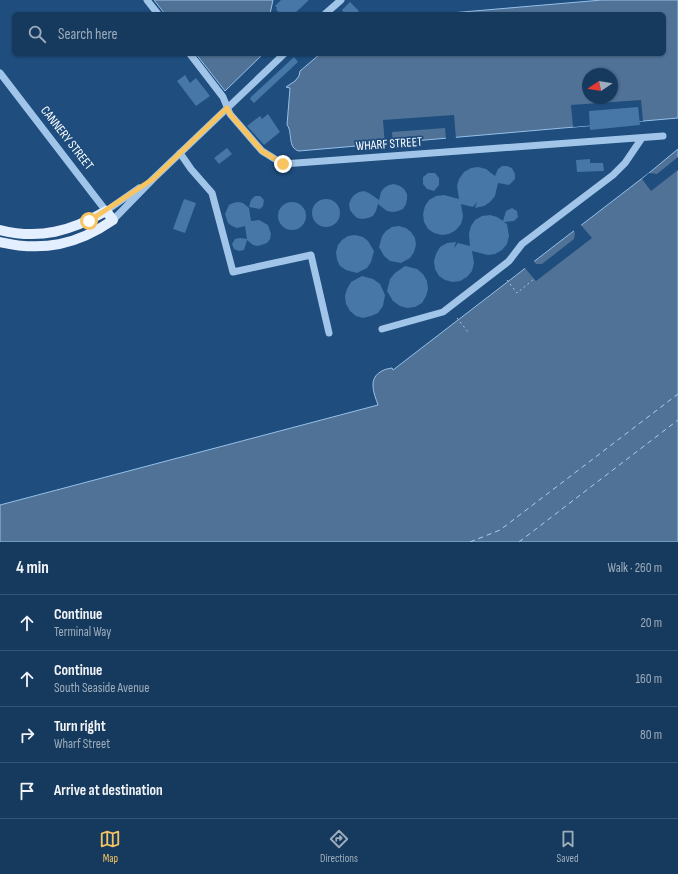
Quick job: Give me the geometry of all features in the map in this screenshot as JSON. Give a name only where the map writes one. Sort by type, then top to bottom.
[{"type":"main road","name":"CANNERY STREET","points":[[106,211],[113,220]]},
{"type":"main road","points":[[0,230],[26,234],[56,232],[77,226],[106,211]]},
{"type":"main road","points":[[0,242],[23,247],[67,242],[91,234],[113,220]]},
{"type":"street","points":[[147,0],[156,12]]},
{"type":"street","points":[[328,12],[341,0]]},
{"type":"street","name":"WHARF STREET","points":[[192,56],[223,97],[230,114],[262,151],[283,164],[663,136]]},
{"type":"street","points":[[113,220],[153,179],[282,56]]},
{"type":"street","name":"CANNERY STREET","points":[[0,73],[106,211]]},
{"type":"street","points":[[382,329],[443,312],[509,261],[522,244],[613,175],[625,163],[642,138]]},
{"type":"street","points":[[180,153],[191,169],[212,193],[233,272],[311,255],[329,333]]},
{"type":"street","points":[[106,211],[153,179]]},
{"type":"path","points":[[507,280],[517,293],[534,279]]},
{"type":"path","points":[[457,318],[468,332]]},
{"type":"water","points":[[154,0],[273,0],[270,12],[163,12]]},
{"type":"water","points":[[602,0],[678,0],[678,118],[299,151],[293,147],[287,125],[290,88],[286,87],[295,81],[299,76],[300,71],[318,56],[666,56],[666,12],[462,12]]},
{"type":"water","points":[[198,56],[260,56],[260,57],[225,91]]},
{"type":"water","points":[[678,149],[678,542],[0,542],[0,505],[378,405],[374,393],[373,382],[378,373],[392,368],[393,370]]},
{"type":"pier","points":[[641,100],[643,121],[573,127],[571,105],[618,104],[618,102]]},
{"type":"pier","points":[[454,115],[456,139],[446,140],[445,128],[392,132],[393,145],[385,146],[383,120]]},
{"type":"pier","points":[[678,157],[678,170],[651,191],[642,179],[649,173],[657,174]]},
{"type":"pier","points":[[580,224],[592,238],[536,281],[524,267],[533,260],[536,264],[542,264],[574,239],[575,233],[573,229]]},
{"type":"building","points":[[281,0],[309,0],[296,12],[278,12],[275,6]]},
{"type":"building","points":[[350,2],[359,11],[344,12],[342,10]]},
{"type":"building","points":[[294,57],[298,62],[254,103],[250,99],[251,97]]},
{"type":"building","points":[[185,75],[190,83],[196,78],[210,96],[196,106],[177,81]]},
{"type":"building","points":[[638,107],[640,125],[590,130],[589,111]]},
{"type":"building","points":[[268,114],[280,132],[264,145],[247,126],[260,116],[262,119]]},
{"type":"building","points":[[227,148],[232,154],[219,164],[214,158]]},
{"type":"building","points":[[590,159],[590,163],[603,163],[604,171],[577,172],[576,160]]},
{"type":"building","points":[[502,166],[512,168],[515,174],[515,179],[509,185],[498,183],[495,196],[490,202],[484,206],[475,208],[477,202],[473,207],[461,204],[463,216],[461,224],[456,230],[449,234],[442,235],[434,233],[428,229],[424,222],[423,214],[425,206],[429,200],[436,196],[444,195],[459,199],[457,186],[459,179],[464,172],[471,168],[478,167],[486,169],[495,176],[498,169]]},
{"type":"building","points":[[428,173],[435,173],[439,178],[439,185],[434,191],[427,189],[423,184],[423,177]]},
{"type":"building","points":[[394,184],[404,189],[407,194],[407,199],[403,209],[393,212],[387,211],[378,204],[381,192],[384,188]]},
{"type":"building","points":[[364,191],[379,200],[373,216],[362,219],[357,218],[353,214],[350,210],[349,204],[354,195]]},
{"type":"building","points":[[255,196],[260,196],[264,200],[263,206],[260,209],[249,207],[251,200]]},
{"type":"building","points":[[184,199],[196,203],[185,233],[173,229]]},
{"type":"building","points":[[326,199],[336,203],[340,213],[336,223],[326,227],[316,223],[312,213],[316,203]]},
{"type":"building","points":[[238,202],[243,203],[249,208],[251,221],[259,220],[268,225],[271,234],[267,243],[258,246],[253,245],[247,240],[244,250],[239,251],[234,249],[232,244],[235,239],[247,239],[245,226],[237,228],[232,226],[228,223],[225,214],[229,205]]},
{"type":"building","points":[[292,202],[302,206],[306,216],[302,226],[292,230],[282,226],[278,216],[282,206]]},
{"type":"building","points":[[512,208],[517,211],[518,217],[514,221],[504,222],[507,224],[509,236],[507,244],[502,250],[495,254],[488,255],[472,251],[474,263],[472,271],[467,277],[460,281],[453,282],[445,280],[439,276],[435,269],[434,261],[440,247],[447,243],[456,242],[454,248],[458,243],[470,246],[469,234],[471,226],[475,220],[482,216],[490,215],[503,221],[506,211]]},
{"type":"building","points":[[399,226],[406,228],[411,232],[415,238],[416,245],[410,258],[401,263],[390,261],[384,256],[379,247],[382,236],[386,231],[392,227]]},
{"type":"building","points":[[355,235],[363,237],[368,241],[374,251],[371,262],[367,268],[357,273],[346,270],[340,266],[337,260],[336,252],[338,245],[342,240],[348,236]]},
{"type":"building","points":[[405,266],[417,269],[423,274],[427,281],[428,289],[426,296],[422,303],[415,307],[407,308],[400,306],[393,301],[387,291],[390,279],[395,273]]},
{"type":"building","points":[[362,276],[373,279],[380,284],[385,295],[383,306],[378,313],[363,318],[356,316],[350,311],[346,304],[345,296],[351,282]]},
{"type":"ferry route","points":[[470,542],[500,530],[678,394]]},
{"type":"ferry route","points":[[519,542],[678,420]]},
{"type":"route","points":[[89,221],[153,179],[227,108],[230,114],[262,151],[283,164]]}]
